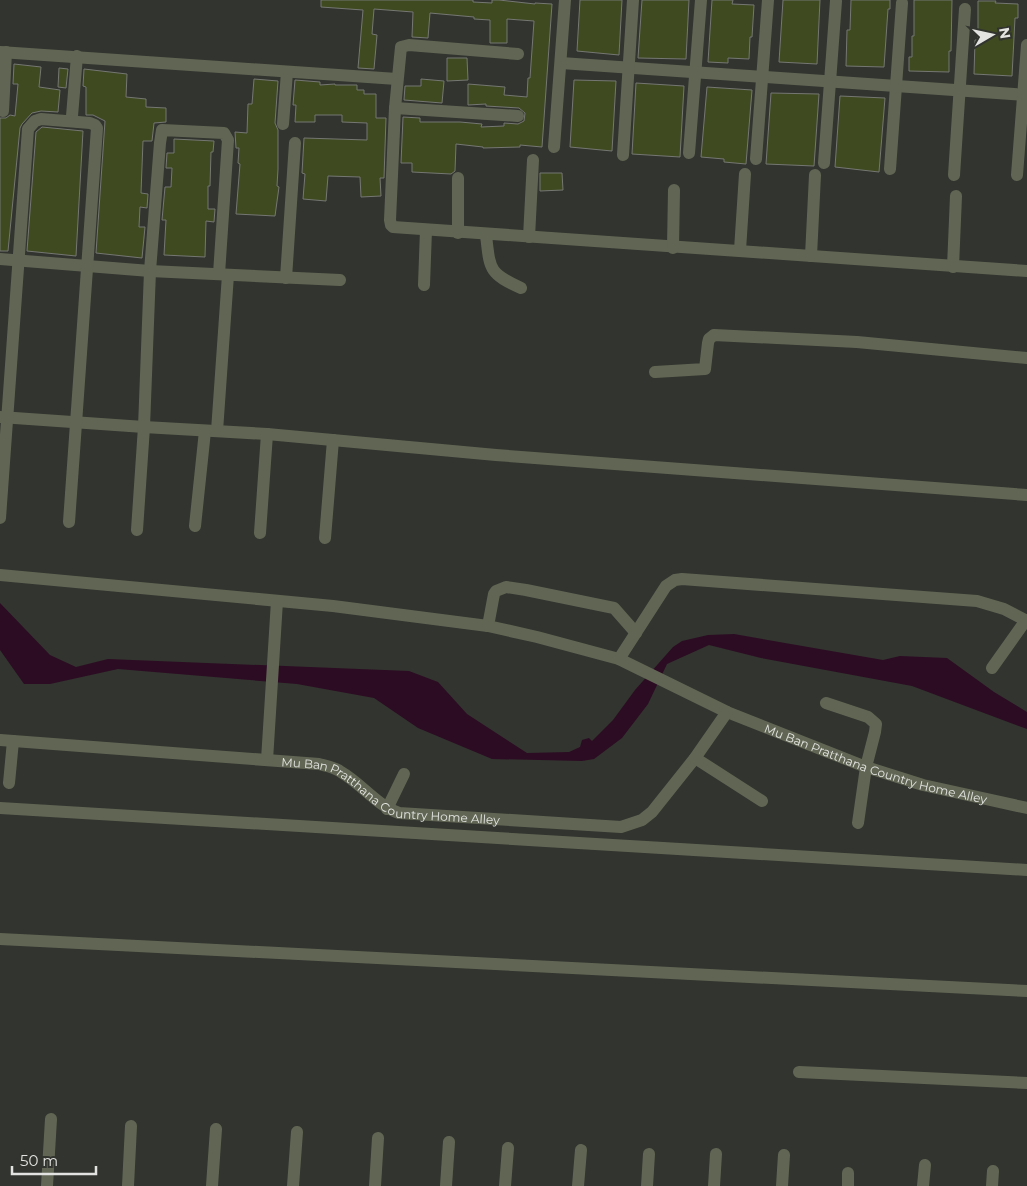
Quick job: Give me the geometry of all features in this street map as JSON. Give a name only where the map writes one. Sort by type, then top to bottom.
[{"type":"street","points":[[554,147],[565,0]]},
{"type":"street","points":[[623,155],[633,0]]},
{"type":"street","points":[[689,153],[700,0]]},
{"type":"street","points":[[756,159],[768,0]]},
{"type":"street","points":[[824,164],[836,1]]},
{"type":"street","points":[[890,169],[902,4]]},
{"type":"street","points":[[954,174],[965,9]]},
{"type":"street","points":[[518,54],[405,45],[401,47],[395,108],[391,225],[396,228],[458,233],[673,248],[740,250],[1027,271]]},
{"type":"street","points":[[1017,176],[1025,95],[1027,45]]},
{"type":"street","points":[[3,111],[3,52],[397,79]]},
{"type":"street","points":[[72,116],[77,56]]},
{"type":"street","points":[[561,63],[1025,95]]},
{"type":"street","points":[[283,124],[287,72]]},
{"type":"street","points":[[395,108],[518,116]]},
{"type":"street","points":[[0,518],[4,417],[19,261],[28,129],[34,120],[40,119],[90,123],[97,128],[77,423],[68,522]]},
{"type":"street","points":[[137,530],[144,427],[150,271],[162,130],[224,133],[228,140],[223,275],[211,431],[195,526]]},
{"type":"street","points":[[286,278],[295,143]]},
{"type":"street","points":[[530,237],[533,160]]},
{"type":"street","points":[[740,250],[745,174]]},
{"type":"street","points":[[811,256],[815,175]]},
{"type":"street","points":[[458,178],[458,233]]},
{"type":"street","points":[[673,248],[674,190]]},
{"type":"street","points":[[953,267],[956,196]]},
{"type":"street","points":[[424,285],[426,230]]},
{"type":"street","points":[[486,235],[492,271],[504,280],[521,288]]},
{"type":"street","points":[[0,260],[150,271],[340,280]]},
{"type":"street","points":[[655,372],[705,369],[709,339],[714,335],[857,342],[1027,358]]},
{"type":"street","points":[[4,417],[267,434],[496,455],[1027,495]]},
{"type":"street","points":[[260,533],[267,434]]},
{"type":"street","points":[[325,538],[333,440]]},
{"type":"street","name":"Mu Ban Pratthana Country Home Alley","points":[[0,575],[333,606],[488,626],[537,637],[619,659],[727,712],[866,767],[923,785],[1027,808]]},
{"type":"street","points":[[619,659],[666,586],[670,582],[682,579],[977,601],[1004,609],[1026,621],[992,668]]},
{"type":"street","points":[[488,626],[494,594],[496,591],[506,587],[614,608],[636,633]]},
{"type":"street","points":[[267,760],[278,601]]},
{"type":"street","points":[[826,703],[868,717],[876,724],[866,767],[858,823]]},
{"type":"street","name":"Mu Ban Pratthana Country Home Alley","points":[[6,741],[319,764],[342,772],[387,809],[409,815],[621,827],[642,820],[652,812],[695,758],[727,712]]},
{"type":"street","points":[[6,741],[10,783]]},
{"type":"street","points":[[695,758],[762,801]]},
{"type":"street","points":[[387,809],[404,774]]},
{"type":"street","points":[[0,808],[1027,870]]},
{"type":"street","points":[[0,939],[1027,991]]},
{"type":"street","points":[[799,1072],[1027,1083]]},
{"type":"street","points":[[47,1186],[51,1119]]},
{"type":"street","points":[[128,1186],[132,1126]]},
{"type":"street","points":[[212,1186],[216,1129]]},
{"type":"street","points":[[293,1186],[297,1132]]},
{"type":"street","points":[[375,1186],[378,1138]]},
{"type":"street","points":[[446,1186],[449,1142]]},
{"type":"street","points":[[505,1186],[508,1148]]},
{"type":"street","points":[[578,1186],[581,1150]]},
{"type":"street","points":[[647,1186],[649,1154]]},
{"type":"street","points":[[714,1186],[716,1154]]},
{"type":"street","points":[[782,1186],[784,1154]]},
{"type":"street","points":[[923,1186],[925,1165]]},
{"type":"street","points":[[992,1186],[993,1171]]},
{"type":"street","points":[[848,1172],[848,1186]]},
{"type":"shaded area","points":[[0,603],[50,655],[76,667],[108,659],[409,671],[438,682],[467,714],[527,753],[569,752],[580,747],[582,740],[589,738],[592,741],[613,720],[635,690],[673,647],[682,641],[708,635],[734,634],[883,660],[900,656],[947,658],[994,692],[1027,712],[1027,729],[912,686],[761,658],[709,645],[667,664],[648,704],[622,738],[594,759],[582,761],[492,759],[418,728],[374,698],[297,684],[118,669],[50,684],[24,684],[0,650]]},
{"type":"building","points":[[321,0],[473,0],[473,2],[492,3],[492,0],[499,0],[552,4],[542,147],[520,145],[520,147],[483,148],[456,144],[455,171],[451,174],[412,172],[412,163],[401,163],[403,117],[420,118],[420,122],[482,124],[481,127],[504,126],[504,123],[518,124],[524,121],[525,113],[519,108],[486,106],[486,104],[468,105],[468,84],[505,87],[504,95],[527,97],[534,21],[507,19],[507,43],[490,43],[490,20],[430,13],[428,38],[412,37],[413,12],[374,9],[372,34],[377,35],[374,69],[358,68],[363,10],[321,7]]},
{"type":"building","points":[[580,0],[622,0],[619,55],[577,51]]},
{"type":"building","points":[[642,0],[689,0],[686,59],[638,58]]},
{"type":"building","points":[[712,0],[733,0],[732,4],[754,5],[749,59],[728,58],[728,63],[708,62]]},
{"type":"building","points":[[783,0],[820,0],[817,64],[779,62]]},
{"type":"building","points":[[851,0],[890,0],[884,67],[846,66],[847,30],[850,30]]},
{"type":"building","points":[[914,0],[952,0],[949,72],[909,71],[909,57],[912,57],[912,36],[914,36]]},
{"type":"building","points":[[978,1],[1018,4],[1018,18],[1015,18],[1012,76],[974,74],[975,40],[978,40]]},
{"type":"building","points":[[447,58],[467,58],[468,80],[447,81]]},
{"type":"building","points":[[14,64],[41,67],[39,87],[60,90],[58,112],[41,111],[32,113],[20,128],[8,251],[0,251],[0,118],[6,118],[10,115],[15,116],[18,84],[13,84]]},
{"type":"building","points":[[59,68],[68,69],[66,88],[58,87]]},
{"type":"building","points":[[84,69],[127,74],[126,97],[146,99],[146,107],[166,108],[166,122],[154,123],[152,141],[143,141],[141,193],[148,194],[147,208],[140,207],[139,227],[145,227],[142,258],[96,253],[105,121],[93,115],[86,115],[86,87],[83,86]]},
{"type":"building","points":[[254,79],[278,81],[275,123],[278,130],[277,186],[279,187],[275,216],[236,214],[240,164],[238,163],[239,148],[236,148],[235,132],[247,133],[248,104],[252,104]]},
{"type":"building","points":[[421,79],[444,81],[442,103],[404,100],[405,86],[421,86]]},
{"type":"building","points":[[295,80],[320,82],[320,85],[357,85],[357,90],[364,90],[364,94],[376,94],[376,118],[386,118],[384,178],[380,178],[381,196],[361,197],[360,177],[328,176],[326,201],[303,199],[305,174],[302,173],[304,138],[367,140],[367,123],[342,122],[342,115],[315,115],[315,122],[295,122],[296,105],[293,105]]},
{"type":"building","points":[[574,80],[616,81],[612,151],[570,147]]},
{"type":"building","points":[[636,83],[684,86],[680,157],[632,154]]},
{"type":"building","points":[[707,87],[752,90],[746,164],[724,162],[724,159],[701,157]]},
{"type":"building","points":[[771,93],[819,94],[814,166],[766,164]]},
{"type":"building","points":[[840,96],[885,98],[879,172],[835,167]]},
{"type":"building","points":[[42,127],[83,131],[76,256],[27,251],[36,132]]},
{"type":"building","points":[[174,139],[214,141],[213,152],[211,152],[210,186],[208,186],[208,209],[215,209],[214,222],[206,221],[205,257],[164,255],[166,220],[162,220],[165,187],[171,187],[172,168],[166,168],[167,153],[174,153]]},
{"type":"building","points":[[540,173],[562,173],[563,190],[540,191]]}]
